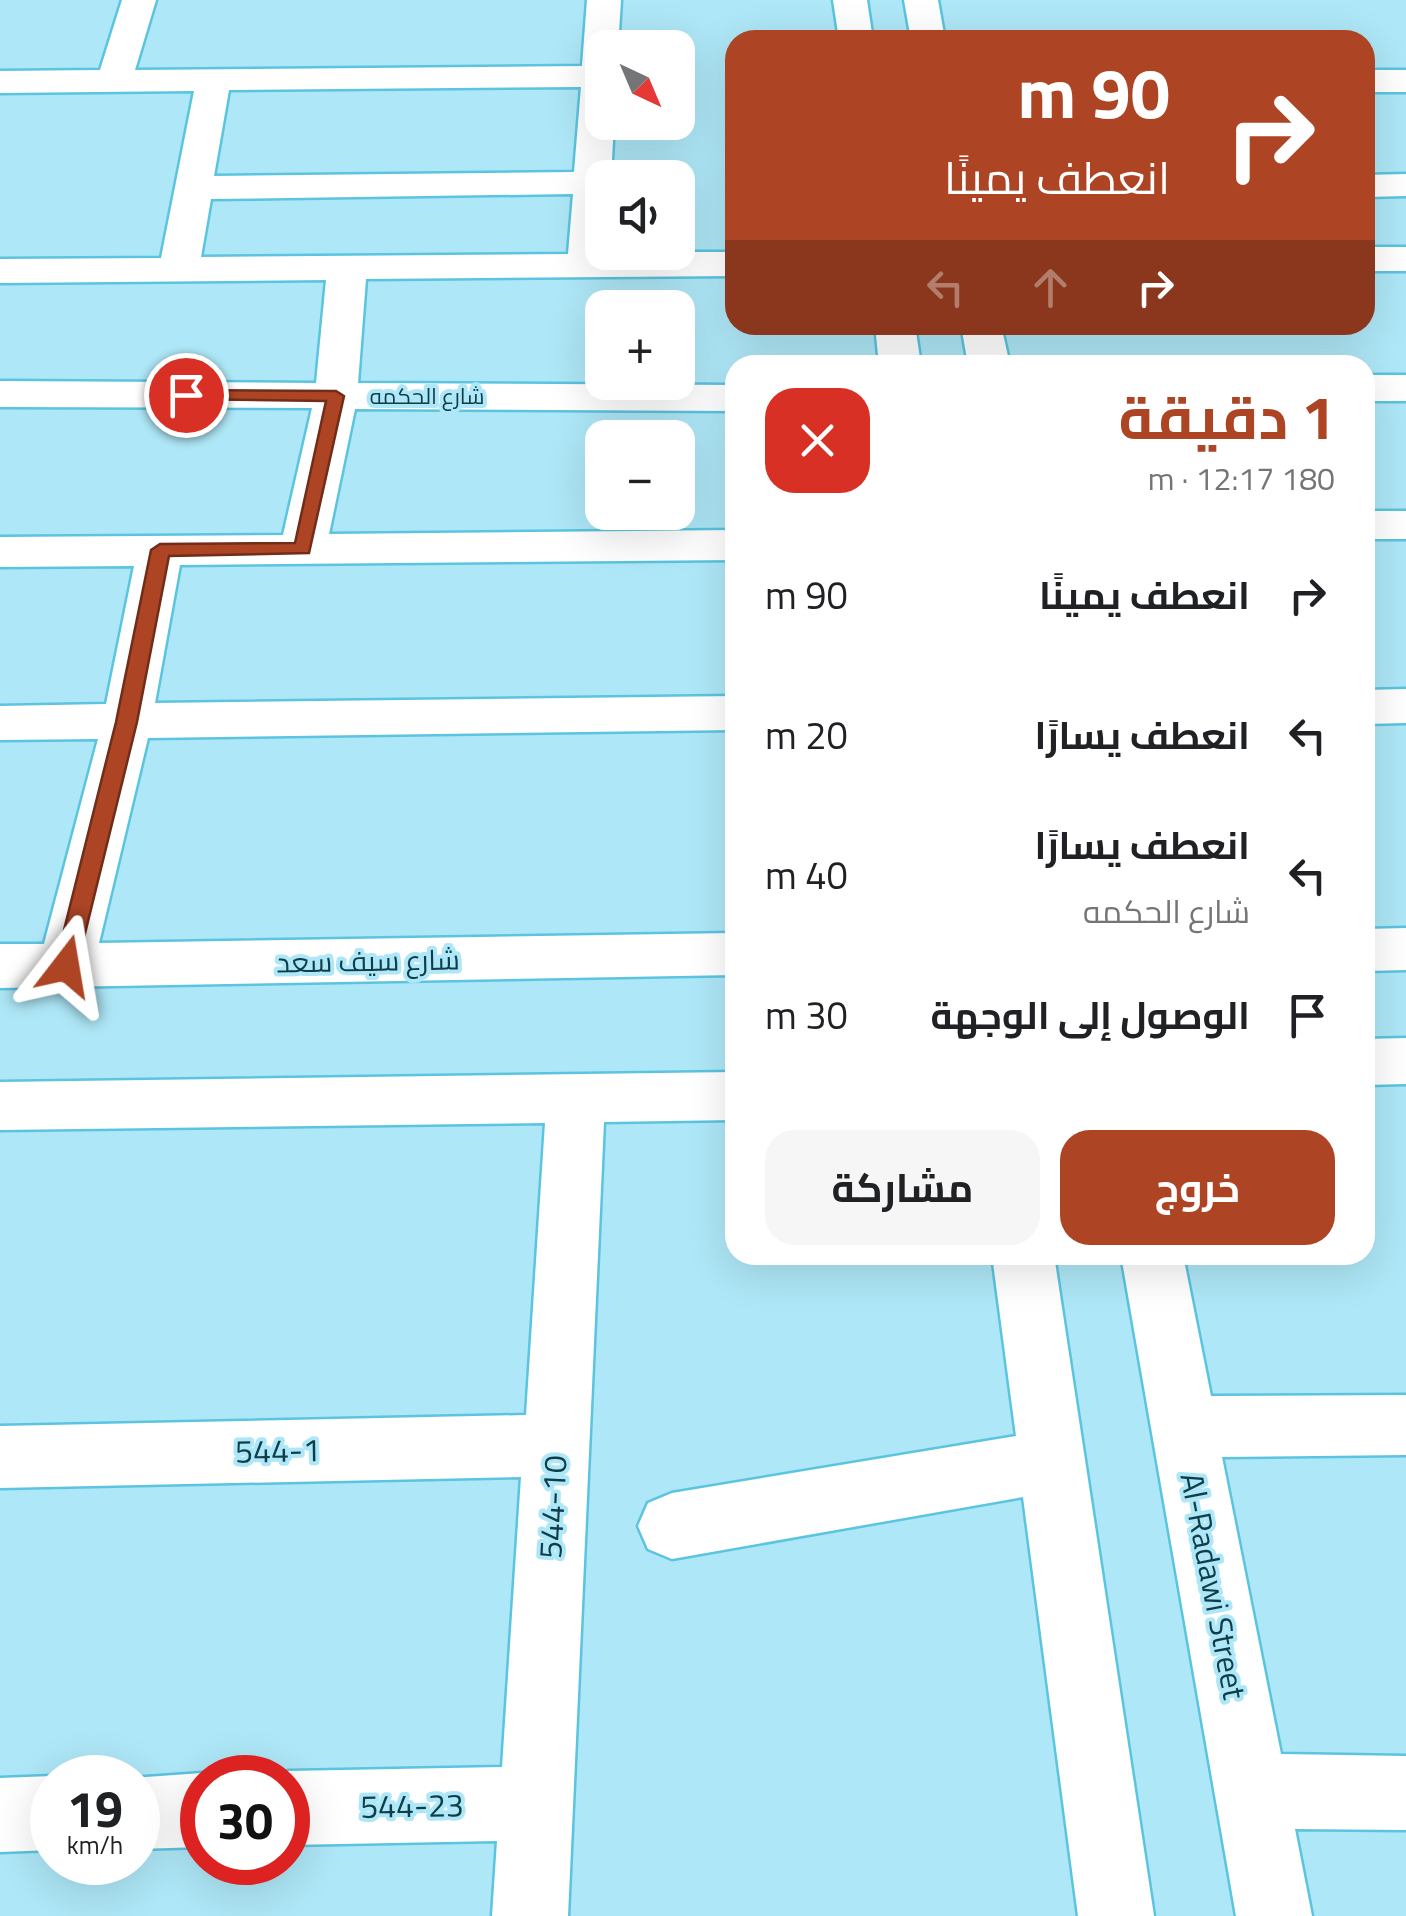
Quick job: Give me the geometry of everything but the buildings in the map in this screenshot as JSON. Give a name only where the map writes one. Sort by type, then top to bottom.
[{"type":"street","points":[[114,81],[139,0]]},
{"type":"street","points":[[602,30],[604,0]]},
{"type":"street","points":[[850,0],[854,30]]},
{"type":"street","points":[[921,0],[926,30]]},
{"type":"street","points":[[0,82],[585,76]]},
{"type":"street","points":[[179,270],[214,81]]},
{"type":"street","points":[[1375,81],[1406,81]]},
{"type":"street","points":[[194,188],[585,183]]},
{"type":"street","points":[[1375,186],[1406,185]]},
{"type":"street","points":[[1375,260],[1406,259]]},
{"type":"street","points":[[695,264],[725,264]]},
{"type":"street","points":[[0,271],[585,265]]},
{"type":"street","points":[[303,549],[336,396],[347,268]]},
{"type":"street","points":[[1375,388],[1406,388]]},
{"type":"street","name":"شارع الحكمه","points":[[0,394],[725,398]]},
{"type":"street","points":[[1375,526],[1406,525]]},
{"type":"street","points":[[0,552],[725,545]]},
{"type":"street","points":[[66,966],[126,722],[160,550]]},
{"type":"street","points":[[1375,707],[1406,706]]},
{"type":"street","points":[[0,724],[725,713]]},
{"type":"street","points":[[1375,950],[1406,949]]},
{"type":"street","name":"شارع سيف سعد","points":[[0,966],[725,954]]},
{"type":"street","points":[[1375,1062],[1406,1061]]},
{"type":"street","points":[[0,1106],[725,1096]]},
{"type":"street","name":"544-10","points":[[530,1916],[576,1098]]},
{"type":"street","points":[[1023,1265],[1116,1916]]},
{"type":"street","name":"Al-Radawi Street","points":[[1154,1265],[1274,1916]]},
{"type":"street","points":[[1184,1428],[1406,1425]]},
{"type":"street","name":"544-1","points":[[0,1457],[556,1445]]},
{"type":"street","points":[[672,1526],[1052,1461]]},
{"type":"street","points":[[1251,1791],[1406,1792]]},
{"type":"street","name":"544-23","points":[[310,1808],[536,1803]]},
{"type":"street","points":[[0,1814],[30,1814]]},
{"type":"route","points":[[66,966],[126,722],[160,550],[303,549],[336,396],[186,395]]}]
